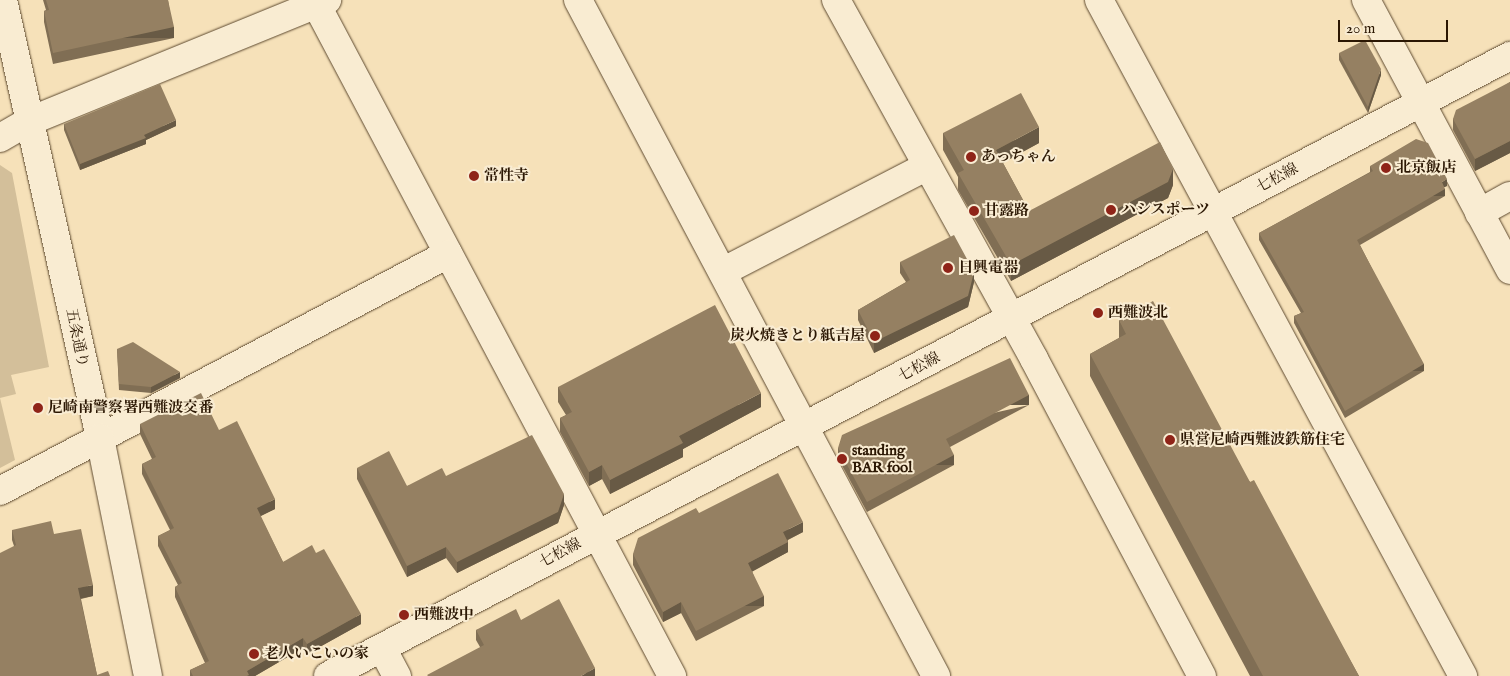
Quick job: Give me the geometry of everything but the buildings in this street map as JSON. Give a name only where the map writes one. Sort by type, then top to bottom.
[{"type":"street","name":"五条通り","points":[[3,0],[100,438],[148,676]]},
{"type":"street","points":[[578,0],[724,271],[804,428],[936,676]]},
{"type":"street","points":[[836,0],[1011,318],[1202,676]]},
{"type":"street","points":[[1099,0],[1211,213],[1463,676]]},
{"type":"street","points":[[1366,0],[1510,270]]},
{"type":"street","points":[[0,138],[30,121],[319,1],[448,254],[672,676]]},
{"type":"street","name":"七松線","points":[[328,676],[1510,56]]},
{"type":"street","points":[[724,271],[927,166]]},
{"type":"street","points":[[1479,213],[1510,196]]},
{"type":"street","points":[[0,491],[448,254]]},
{"type":"street","points":[[382,648],[397,676]]},
{"type":"shaded area","points":[[0,165],[12,173],[49,367],[11,375],[16,394],[0,398]]},
{"type":"shaded area","points":[[0,398],[15,460],[0,468]]},
{"type":"place","name":"あっちゃん","points":[[971,157]]},
{"type":"place","name":"北京飯店","points":[[1386,168]]},
{"type":"place","name":"常性寺","points":[[474,176]]},
{"type":"place","name":"ハシスポーツ","points":[[1111,210]]},
{"type":"place","name":"甘露路","points":[[974,211]]},
{"type":"place","name":"日興電器","points":[[948,268]]},
{"type":"place","name":"西難波北","points":[[1098,313]]},
{"type":"place","name":"炭火焼きとり紙吉屋","points":[[875,336]]},
{"type":"place","name":"尼崎南警察署西難波交番","points":[[38,408]]},
{"type":"place","name":"県営尼崎西難波鉄筋住宅","points":[[1170,440]]},
{"type":"place","name":"standing BAR fool","points":[[842,459]]},
{"type":"place","name":"西難波中","points":[[404,615]]},
{"type":"place","name":"老人いこいの家","points":[[254,654]]}]
